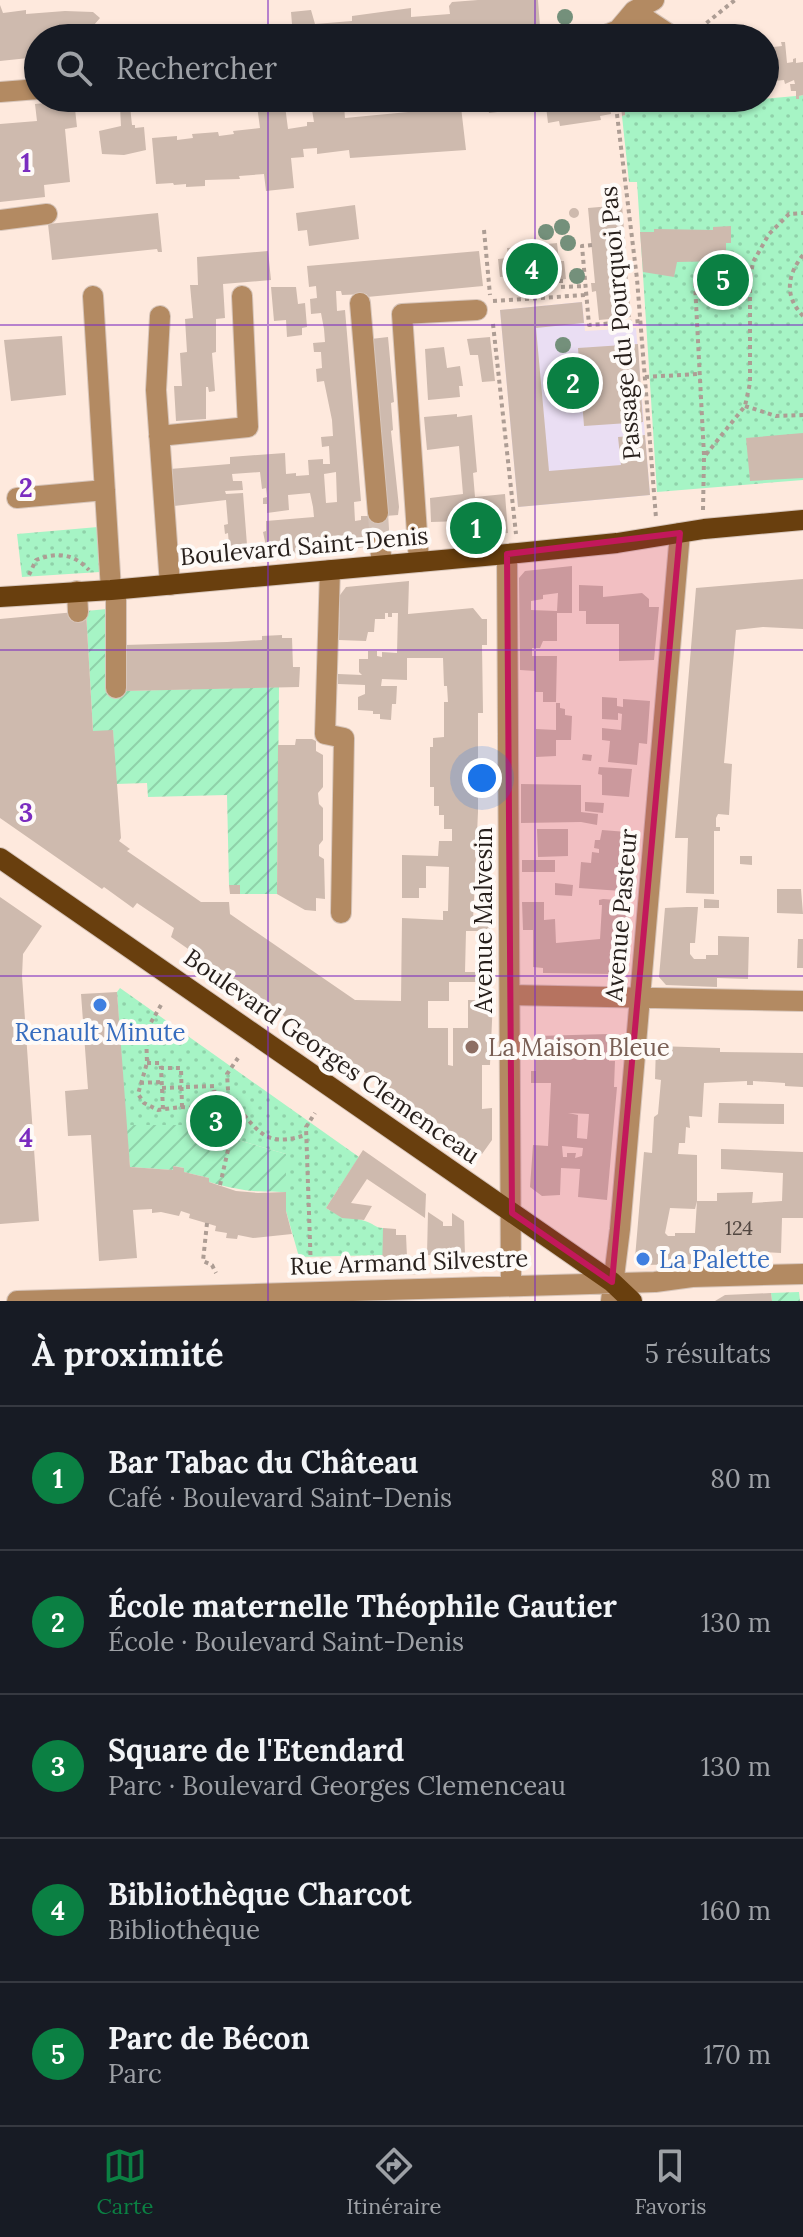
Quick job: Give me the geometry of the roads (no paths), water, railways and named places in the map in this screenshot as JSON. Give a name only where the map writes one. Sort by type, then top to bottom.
[{"type":"main road","name":"Boulevard Saint-Denis","points":[[0,597],[77,601],[113,589],[330,570],[381,556],[419,562],[617,543],[704,529],[803,520]]},
{"type":"main road","name":"Boulevard Georges Clemenceau","points":[[0,858],[512,1213],[611,1292],[632,1301]]},
{"type":"street","points":[[622,24],[633,6],[654,0]]},
{"type":"street","points":[[633,6],[661,24]]},
{"type":"street","points":[[0,92],[24,90]]},
{"type":"street","points":[[0,220],[47,214]]},
{"type":"street","points":[[93,296],[113,589],[116,688]]},
{"type":"street","points":[[159,436],[248,427],[242,296]]},
{"type":"street","points":[[360,303],[378,513]]},
{"type":"street","points":[[419,562],[402,314],[484,306]]},
{"type":"street","points":[[160,316],[156,390],[170,585]]},
{"type":"street","points":[[17,498],[105,490]]},
{"type":"street","name":"Avenue Pasteur","points":[[611,1292],[620,1229],[680,533]]},
{"type":"street","name":"Avenue Malvesin","points":[[511,1285],[513,553]]},
{"type":"street","points":[[330,570],[325,734],[344,738],[341,913]]},
{"type":"street","points":[[0,589],[0,597]]},
{"type":"street","points":[[510,995],[803,1001]]},
{"type":"street","name":"Rue Armand Silvestre","points":[[17,1301],[190,1298],[511,1285],[611,1292],[692,1277],[803,1274]]},
{"type":"tunnel","points":[[378,513],[380,546]]},
{"type":"place","name":"Bibliothèque Charcot","points":[[532,269]]},
{"type":"place","name":"Parc de Bécon","points":[[723,280]]},
{"type":"place","name":"École maternelle Théophile Gautier","points":[[573,383]]},
{"type":"place","name":"Bar Tabac du Château","points":[[476,528]]},
{"type":"place","name":"Renault Minute","points":[[100,1005]]},
{"type":"place","name":"La Maison Bleue","points":[[472,1047]]},
{"type":"place","name":"Square de l'Etendard","points":[[216,1121]]},
{"type":"place","name":"La Palette","points":[[643,1259]]}]
